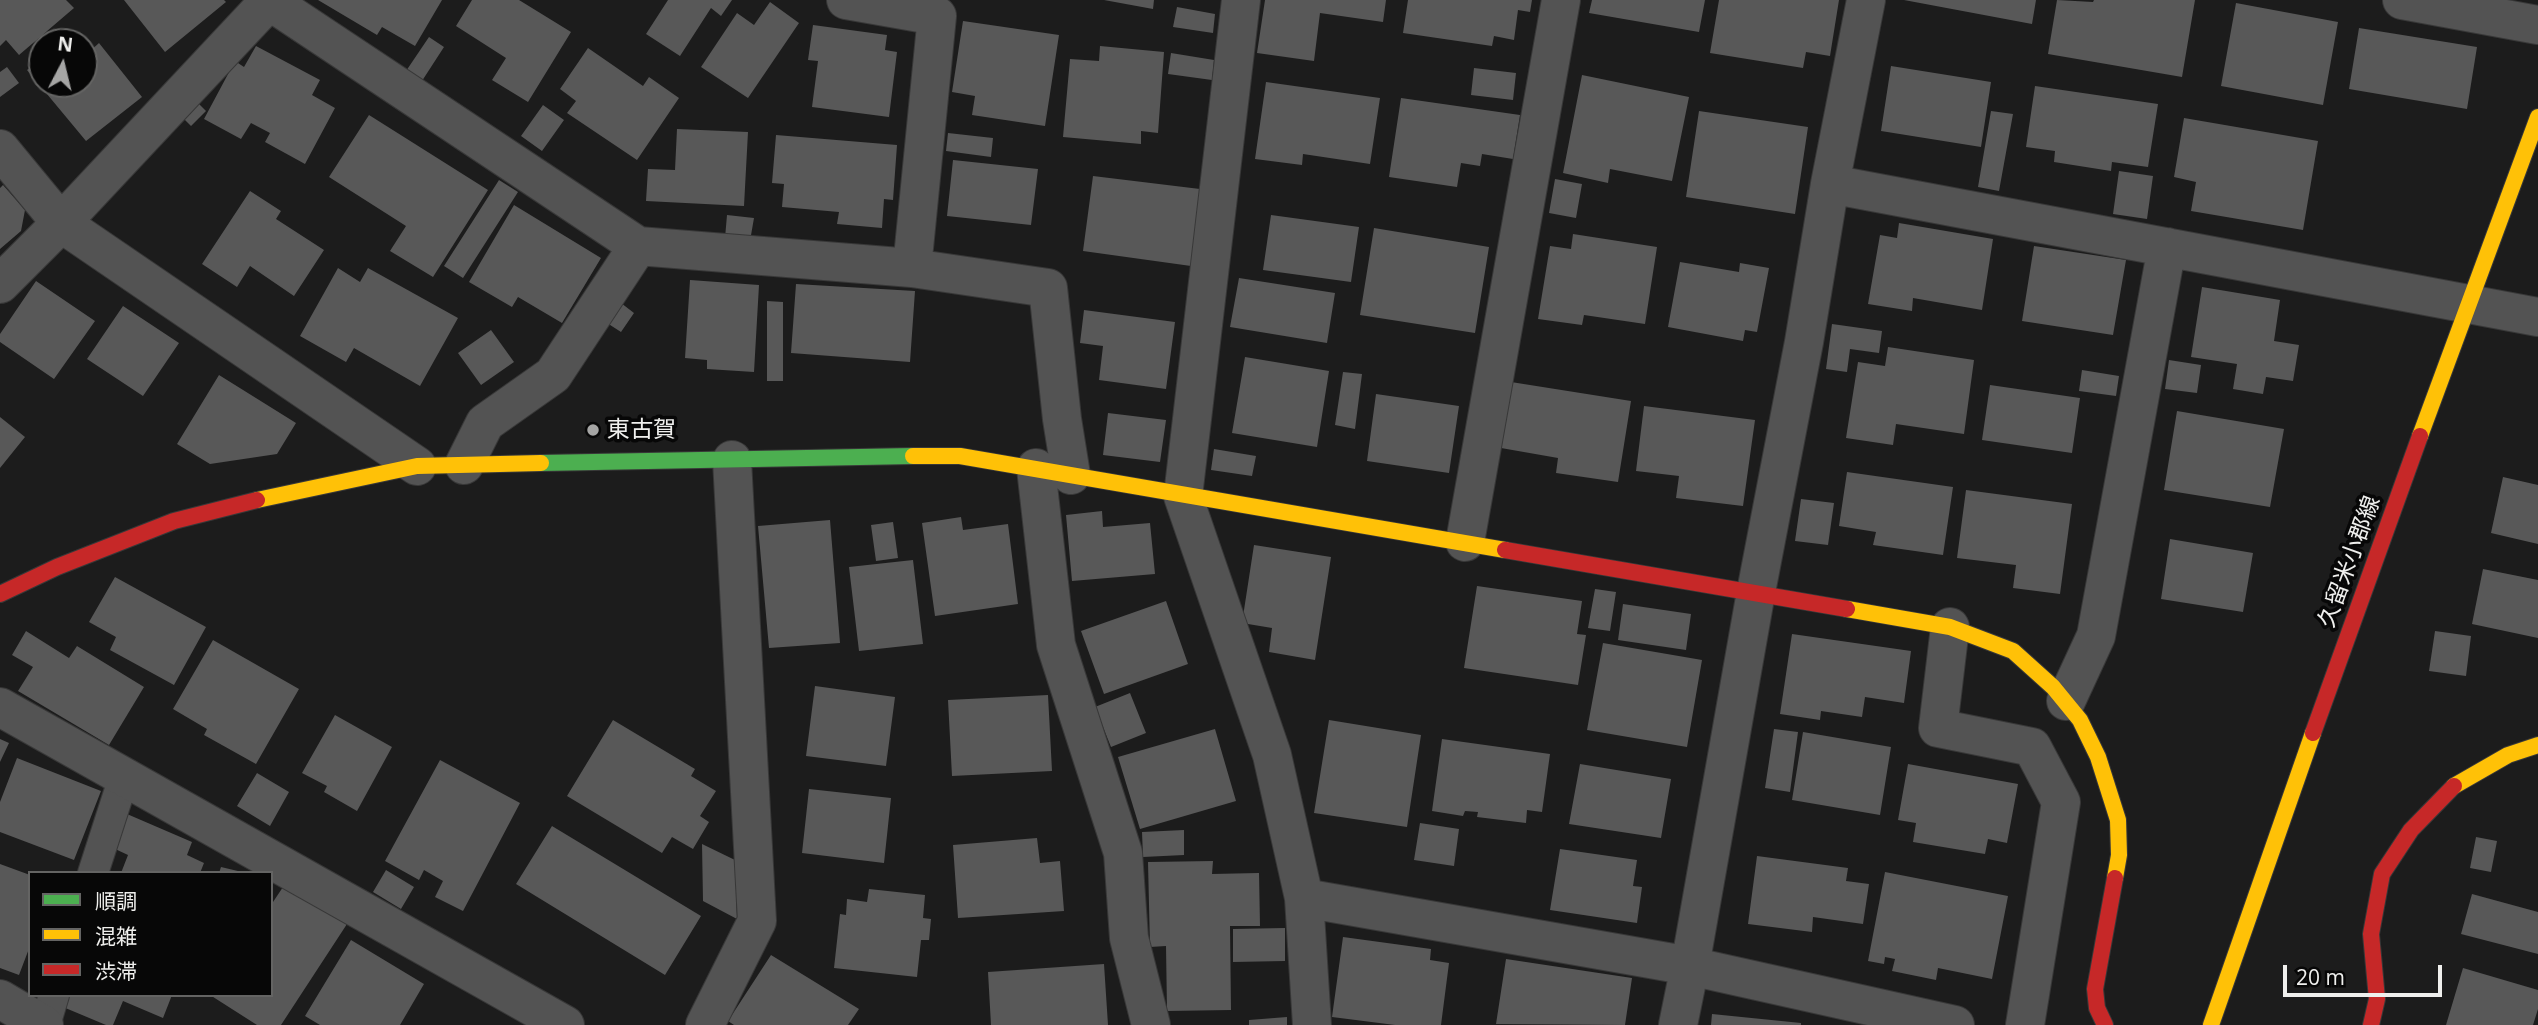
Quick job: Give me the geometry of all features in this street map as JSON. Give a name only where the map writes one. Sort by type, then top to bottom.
[{"type":"street","points":[[0,284],[61,223],[269,0],[638,246],[912,268],[1048,288],[1056,645],[1123,853],[1129,938],[1151,1025]]},
{"type":"street","points":[[846,0],[937,16],[912,268]]},
{"type":"street","points":[[1241,0],[1183,496],[1272,755],[1304,898],[1312,1025]]},
{"type":"street","points":[[1465,542],[1561,0]]},
{"type":"street","points":[[1678,1025],[1804,342],[1830,184],[1866,0]]},
{"type":"street","points":[[2402,0],[2538,25]]},
{"type":"street","name":"久留米小郡線","points":[[2211,1025],[2344,644],[2538,117]]},
{"type":"street","points":[[0,149],[61,223],[417,466]]},
{"type":"street","points":[[1830,184],[2538,317]]},
{"type":"street","points":[[464,465],[485,423],[553,374],[638,246]]},
{"type":"street","points":[[2066,701],[2096,636],[2167,247]]},
{"type":"street","points":[[0,594],[57,567],[174,521],[303,489],[417,466],[888,456],[960,457],[1950,627],[2013,652],[2066,701],[2080,720],[2098,757],[2118,820],[2119,855],[2095,989],[2097,1008],[2105,1025]]},
{"type":"street","points":[[705,1025],[757,921],[732,460]]},
{"type":"street","points":[[1950,627],[1938,729],[2032,747],[2061,802],[2025,1025]]},
{"type":"street","points":[[0,707],[565,1025]]},
{"type":"street","points":[[2371,1025],[2377,999],[2371,934],[2382,874],[2411,830],[2452,787],[2508,755],[2538,745]]},
{"type":"street","points":[[1304,898],[1690,966],[1955,1025]]},
{"type":"street","points":[[0,999],[45,1025]]},
{"type":"lane","points":[[94,871],[124,777]]},
{"type":"lane","points":[[45,1025],[53,997]]},
{"type":"building","points":[[0,0],[66,0],[74,8],[51,28],[28,28],[28,47],[19,55],[6,40],[0,46]]},
{"type":"building","points":[[124,0],[224,0],[226,2],[165,52]]},
{"type":"building","points":[[318,0],[442,0],[415,46],[382,27],[377,35]]},
{"type":"building","points":[[472,0],[519,0],[571,32],[528,102],[492,80],[506,58],[456,26]]},
{"type":"building","points":[[668,0],[732,0],[721,16],[711,8],[680,56],[646,34]]},
{"type":"building","points":[[1104,0],[1154,0],[1153,9]]},
{"type":"building","points":[[1265,0],[1386,0],[1383,22],[1320,13],[1314,61],[1257,53]]},
{"type":"building","points":[[1408,0],[1532,0],[1530,12],[1518,10],[1514,40],[1494,36],[1492,46],[1403,33]]},
{"type":"building","points":[[1592,0],[1705,0],[1699,32],[1589,13]]},
{"type":"building","points":[[1719,0],[1839,0],[1830,56],[1806,52],[1803,68],[1710,53]]},
{"type":"building","points":[[1904,0],[2036,0],[2032,24]]},
{"type":"building","points":[[2057,0],[2195,0],[2182,77],[2048,54]]},
{"type":"building","points":[[770,2],[799,23],[748,98],[701,67],[737,13],[754,25]]},
{"type":"building","points":[[2236,3],[2338,22],[2323,105],[2221,86]]},
{"type":"building","points":[[1177,7],[1215,14],[1213,33],[1173,27]]},
{"type":"building","points":[[963,21],[1059,35],[1045,126],[972,115],[975,96],[952,92]]},
{"type":"building","points":[[813,25],[887,35],[885,50],[897,52],[889,117],[812,107],[818,61],[808,60]]},
{"type":"building","points":[[2359,28],[2477,47],[2467,109],[2349,89]]},
{"type":"building","points":[[429,37],[444,47],[420,84],[404,74]]},
{"type":"building","points":[[98,44],[142,97],[86,141],[50,98],[98,98]]},
{"type":"building","points":[[256,46],[320,80],[312,95],[335,108],[305,164],[265,142],[270,133],[251,123],[241,139],[204,119],[235,61],[244,67]]},
{"type":"building","points":[[1100,46],[1164,52],[1158,133],[1141,131],[1141,144],[1063,137],[1070,59],[1099,61]]},
{"type":"building","points":[[588,48],[643,86],[649,77],[679,98],[637,160],[567,113],[576,101],[560,89]]},
{"type":"building","points":[[1171,53],[1214,60],[1212,80],[1168,74]]},
{"type":"building","points":[[1891,66],[1991,82],[1981,147],[1881,131]]},
{"type":"building","points":[[7,67],[19,83],[0,97],[0,72]]},
{"type":"building","points":[[1474,68],[1516,73],[1513,100],[1471,95]]},
{"type":"building","points":[[1582,75],[1689,97],[1672,181],[1610,169],[1608,183],[1563,173]]},
{"type":"building","points":[[1266,82],[1380,98],[1370,164],[1303,154],[1302,165],[1255,159]]},
{"type":"building","points":[[2035,86],[2158,104],[2148,167],[2112,162],[2111,171],[2054,162],[2055,151],[2026,147]]},
{"type":"building","points":[[1401,98],[1520,115],[1513,159],[1482,154],[1480,166],[1461,163],[1457,187],[1389,177]]},
{"type":"building","points":[[198,103],[206,111],[191,126],[183,118]]},
{"type":"building","points":[[543,105],[564,120],[542,151],[521,136]]},
{"type":"building","points":[[1699,111],[1808,127],[1795,214],[1686,197]]},
{"type":"building","points":[[1991,111],[2013,114],[1999,191],[1978,187]]},
{"type":"building","points":[[369,115],[488,190],[433,277],[390,251],[406,226],[329,177]]},
{"type":"building","points":[[2184,118],[2318,141],[2303,230],[2191,211],[2196,182],[2174,177]]},
{"type":"building","points":[[677,129],[748,132],[744,206],[646,201],[648,169],[675,170]]},
{"type":"building","points":[[948,133],[993,138],[991,157],[946,151]]},
{"type":"building","points":[[776,135],[897,145],[893,200],[884,199],[882,228],[837,224],[839,212],[782,207],[784,184],[772,183]]},
{"type":"building","points":[[953,160],[1038,169],[1031,225],[947,216]]},
{"type":"building","points":[[2119,171],[2153,176],[2147,219],[2113,214]]},
{"type":"building","points":[[1093,176],[1200,189],[1191,266],[1083,251]]},
{"type":"building","points":[[1555,179],[1582,184],[1576,218],[1549,213]]},
{"type":"building","points":[[499,180],[518,192],[463,278],[444,266]]},
{"type":"building","points":[[3,185],[25,210],[21,231],[0,249],[0,188]]},
{"type":"building","points":[[250,191],[281,211],[276,219],[324,250],[294,296],[250,266],[237,287],[202,264]]},
{"type":"building","points":[[514,205],[601,258],[562,323],[518,297],[512,307],[469,282]]},
{"type":"building","points":[[727,215],[754,218],[750,241],[725,238]]},
{"type":"building","points":[[1271,215],[1359,227],[1351,282],[1263,270]]},
{"type":"building","points":[[1899,223],[1993,239],[1982,310],[1913,298],[1912,311],[1868,304],[1880,235],[1897,238]]},
{"type":"building","points":[[1374,228],[1489,247],[1475,333],[1360,315]]},
{"type":"building","points":[[1573,234],[1657,247],[1645,324],[1584,315],[1582,325],[1538,319],[1550,246],[1571,249]]},
{"type":"building","points":[[2034,246],[2126,260],[2113,335],[2022,321]]},
{"type":"building","points":[[1680,262],[1739,272],[1740,263],[1769,268],[1757,332],[1745,330],[1743,341],[1668,327]]},
{"type":"building","points":[[338,268],[360,282],[368,268],[458,318],[420,386],[354,348],[346,362],[300,336]]},
{"type":"building","points":[[1239,278],[1335,293],[1327,343],[1230,327]]},
{"type":"building","points":[[690,280],[759,285],[754,372],[707,369],[707,360],[685,358]]},
{"type":"building","points":[[36,281],[95,321],[54,379],[0,342],[0,334]]},
{"type":"building","points":[[796,284],[915,291],[910,362],[791,353]]},
{"type":"building","points":[[2202,287],[2280,300],[2274,341],[2299,345],[2293,381],[2266,377],[2263,394],[2233,389],[2237,364],[2191,357]]},
{"type":"building","points":[[767,301],[783,302],[783,381],[767,381]]},
{"type":"building","points":[[621,303],[634,313],[621,332],[607,323]]},
{"type":"building","points":[[123,306],[179,343],[143,396],[87,359]]},
{"type":"building","points":[[1084,310],[1175,322],[1166,389],[1099,380],[1103,346],[1080,343]]},
{"type":"building","points":[[1832,324],[1882,331],[1879,353],[1850,349],[1847,372],[1826,369]]},
{"type":"building","points":[[491,330],[514,362],[481,385],[458,353]]},
{"type":"building","points":[[1888,347],[1974,360],[1964,434],[1896,424],[1893,445],[1846,438],[1858,362],[1885,366]]},
{"type":"building","points":[[1245,357],[1329,371],[1317,447],[1232,433]]},
{"type":"building","points":[[2169,360],[2201,365],[2197,393],[2165,389]]},
{"type":"building","points":[[2082,370],[2119,376],[2116,396],[2079,391]]},
{"type":"building","points":[[1343,372],[1362,374],[1355,429],[1335,425]]},
{"type":"building","points":[[219,375],[296,423],[277,454],[210,464],[177,444]]},
{"type":"building","points":[[1511,382],[1631,401],[1618,482],[1556,473],[1558,458],[1501,448]]},
{"type":"building","points":[[1990,385],[2080,398],[2072,453],[1982,440]]},
{"type":"building","points":[[1376,394],[1459,406],[1449,473],[1367,461]]},
{"type":"building","points":[[1644,406],[1755,420],[1743,506],[1676,498],[1679,476],[1636,471]]},
{"type":"building","points":[[2177,411],[2284,429],[2270,507],[2164,490]]},
{"type":"building","points":[[1108,413],[1166,420],[1160,462],[1103,455]]},
{"type":"building","points":[[0,417],[25,437],[0,468]]},
{"type":"building","points":[[1214,449],[1256,456],[1252,476],[1211,470]]},
{"type":"building","points":[[1847,472],[1953,487],[1943,555],[1873,545],[1876,532],[1839,526]]},
{"type":"building","points":[[2503,477],[2538,485],[2538,544],[2491,533]]},
{"type":"building","points":[[1966,490],[2072,504],[2060,594],[2013,588],[2016,565],[1957,558]]},
{"type":"building","points":[[1801,499],[1834,503],[1828,545],[1795,541]]},
{"type":"building","points":[[1102,511],[1103,527],[1150,523],[1155,574],[1072,581],[1066,515]]},
{"type":"building","points":[[961,517],[963,530],[1008,524],[1018,604],[935,616],[922,523]]},
{"type":"building","points":[[830,520],[840,643],[769,648],[758,526]]},
{"type":"building","points":[[893,522],[898,558],[876,561],[871,525]]},
{"type":"building","points":[[2170,539],[2253,553],[2243,612],[2161,599]]},
{"type":"building","points":[[1254,545],[1331,557],[1315,660],[1269,652],[1272,628],[1242,623]]},
{"type":"building","points":[[913,560],[923,644],[859,651],[849,567]]},
{"type":"building","points":[[2483,569],[2538,580],[2538,638],[2472,624]]},
{"type":"building","points":[[115,577],[206,627],[174,685],[110,650],[116,637],[89,622]]},
{"type":"building","points":[[1477,586],[1582,601],[1577,634],[1586,635],[1578,685],[1464,668]]},
{"type":"building","points":[[1595,589],[1616,592],[1610,631],[1588,628]]},
{"type":"building","points":[[1166,601],[1188,664],[1104,694],[1081,631]]},
{"type":"building","points":[[1623,604],[1691,614],[1686,650],[1618,640]]},
{"type":"building","points":[[26,631],[69,658],[77,646],[144,687],[109,745],[18,691],[33,667],[12,655]]},
{"type":"building","points":[[2435,631],[2471,636],[2466,676],[2429,671]]},
{"type":"building","points":[[1792,634],[1911,651],[1904,703],[1865,697],[1862,717],[1821,711],[1820,720],[1780,714]]},
{"type":"building","points":[[213,640],[299,689],[256,764],[204,735],[207,729],[173,709]]},
{"type":"building","points":[[1603,643],[1702,660],[1687,747],[1587,730]]},
{"type":"building","points":[[815,686],[895,697],[886,766],[806,756]]},
{"type":"building","points":[[1130,693],[1146,733],[1111,747],[1095,707]]},
{"type":"building","points":[[1048,695],[1052,771],[952,776],[948,700]]},
{"type":"building","points":[[335,715],[392,747],[357,811],[324,792],[327,786],[302,773]]},
{"type":"building","points":[[613,720],[695,769],[691,776],[716,791],[700,816],[709,822],[693,849],[672,837],[662,853],[567,796]]},
{"type":"building","points":[[1329,720],[1421,735],[1407,827],[1314,813]]},
{"type":"building","points":[[1215,729],[1236,801],[1140,829],[1118,757]]},
{"type":"building","points":[[1774,729],[1798,732],[1790,792],[1765,788]]},
{"type":"building","points":[[1803,732],[1891,747],[1880,815],[1792,800]]},
{"type":"building","points":[[0,739],[9,743],[0,762]]},
{"type":"building","points":[[1442,739],[1550,754],[1542,812],[1527,810],[1526,823],[1477,817],[1478,812],[1465,811],[1463,816],[1432,811]]},
{"type":"building","points":[[17,758],[101,791],[74,860],[0,832],[0,802]]},
{"type":"building","points":[[440,760],[520,803],[463,911],[435,897],[443,881],[424,870],[419,880],[385,861]]},
{"type":"building","points":[[1580,764],[1671,779],[1661,838],[1569,824]]},
{"type":"building","points":[[1908,764],[2018,784],[2007,843],[1988,839],[1985,854],[1913,842],[1916,823],[1898,820]]},
{"type":"building","points":[[257,773],[289,792],[270,826],[237,806]]},
{"type":"building","points":[[809,789],[891,798],[884,863],[802,853]]},
{"type":"building","points":[[127,814],[192,842],[187,855],[204,863],[201,871],[122,871],[128,855],[113,848]]},
{"type":"building","points":[[1420,823],[1459,829],[1454,866],[1414,860]]},
{"type":"building","points":[[552,826],[701,916],[665,975],[516,884]]},
{"type":"building","points":[[1184,830],[1184,855],[1143,857],[1142,832]]},
{"type":"building","points":[[2476,837],[2497,841],[2491,872],[2470,868]]},
{"type":"building","points":[[1037,838],[1040,863],[1060,861],[1064,911],[958,918],[953,845]]},
{"type":"building","points":[[702,844],[735,860],[737,919],[703,901]]},
{"type":"building","points":[[1560,849],[1637,860],[1633,886],[1642,887],[1637,923],[1550,910]]},
{"type":"building","points":[[1757,856],[1848,868],[1846,881],[1869,884],[1863,924],[1813,917],[1812,932],[1748,924]]},
{"type":"building","points":[[1213,861],[1212,874],[1259,873],[1260,926],[1230,926],[1231,1010],[1167,1011],[1166,946],[1150,947],[1148,862]]},
{"type":"building","points":[[0,864],[28,874],[28,951],[19,975],[0,968]]},
{"type":"building","points":[[221,867],[238,871],[220,871]]},
{"type":"building","points":[[386,870],[414,887],[401,909],[373,892]]},
{"type":"building","points":[[1885,872],[2008,896],[1992,979],[1938,968],[1936,980],[1892,971],[1895,959],[1885,957],[1884,964],[1868,961]]},
{"type":"building","points":[[285,884],[347,924],[281,1025],[257,1025],[213,997],[273,997],[273,902]]},
{"type":"building","points":[[869,889],[925,895],[923,918],[931,919],[929,940],[921,940],[917,977],[834,968],[840,914],[846,915],[847,899],[867,902]]},
{"type":"building","points":[[2472,894],[2538,912],[2538,954],[2461,934]]},
{"type":"building","points":[[1285,928],[1285,961],[1233,962],[1233,929]]},
{"type":"building","points":[[1343,937],[1431,949],[1430,960],[1449,963],[1441,1025],[1395,1025],[1332,1017]]},
{"type":"building","points":[[351,940],[424,984],[400,1025],[320,1025],[305,1016]]},
{"type":"building","points":[[771,955],[859,1009],[848,1025],[734,1025],[728,1021]]},
{"type":"building","points":[[1506,959],[1632,978],[1625,1025],[1496,1024]]},
{"type":"building","points":[[1104,964],[1108,1025],[991,1025],[988,972]]},
{"type":"building","points":[[2463,968],[2538,990],[2538,1009],[2533,1025],[2446,1025]]},
{"type":"building","points":[[67,997],[171,997],[163,1018],[123,1001],[113,1025],[106,1025],[63,1007]]},
{"type":"building","points":[[1712,1014],[1801,1023],[1801,1025],[1711,1025]]},
{"type":"building","points":[[1287,1017],[1287,1025],[1249,1025],[1249,1020]]},
{"type":"traffic: fast","points":[[541,463],[913,456]]},
{"type":"traffic: slow","points":[[2420,436],[2538,117]]},
{"type":"traffic: slow","points":[[913,456],[960,456],[1505,550]]},
{"type":"traffic: slow","points":[[257,500],[417,466],[541,463]]},
{"type":"traffic: slow","points":[[1847,609],[1950,627],[2013,651],[2053,687],[2080,720],[2098,757],[2118,820],[2119,855],[2115,878]]},
{"type":"traffic: slow","points":[[2211,1025],[2313,733]]},
{"type":"traffic: slow","points":[[2454,786],[2508,755],[2538,745]]},
{"type":"traffic: jam","points":[[2313,733],[2420,436]]},
{"type":"traffic: jam","points":[[0,594],[57,567],[174,521],[257,500]]},
{"type":"traffic: jam","points":[[1505,550],[1847,609]]},
{"type":"traffic: jam","points":[[2371,1025],[2377,999],[2371,934],[2382,874],[2411,830],[2454,786]]},
{"type":"traffic: jam","points":[[2105,1025],[2097,1008],[2095,989],[2115,878]]},
{"type":"place","name":"東古賀","points":[[593,430]]}]
